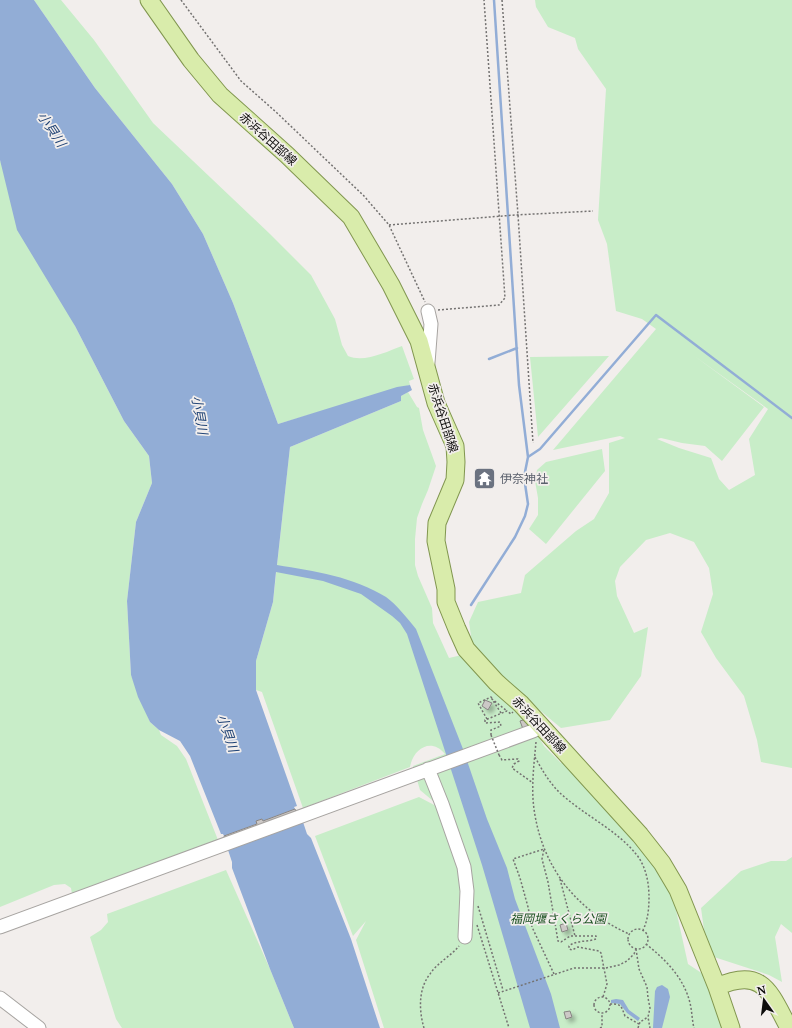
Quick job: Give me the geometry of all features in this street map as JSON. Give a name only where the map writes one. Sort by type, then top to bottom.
[{"type":"main road","name":"赤浜谷田部線","points":[[149,0],[192,60],[220,95],[287,155],[351,218],[391,285],[420,341],[436,403],[455,446],[455,480],[437,524],[436,541],[446,589],[446,602],[466,649],[496,682],[514,708],[537,728],[648,844],[662,863],[678,890],[716,987],[730,1028]]},
{"type":"main road","points":[[716,987],[730,981],[744,979],[757,981],[765,987],[789,1028]]},
{"type":"street","points":[[427,366],[431,324],[428,311]]},
{"type":"street","points":[[0,927],[226,845],[537,728]]},
{"type":"street","points":[[431,768],[464,867],[467,891],[465,938]]},
{"type":"street","points":[[0,998],[39,1028]]},
{"type":"path","points":[[181,0],[241,81],[276,112],[364,196],[389,225],[422,294],[428,311],[499,305],[504,298],[501,216],[484,0]]},
{"type":"path","points":[[502,0],[533,443]]},
{"type":"path","points":[[389,225],[515,215],[593,211]]},
{"type":"path","points":[[514,708],[492,699],[491,697],[478,703],[487,719],[485,720],[485,723],[500,722],[501,726],[491,730],[491,735],[502,760],[518,759],[519,762],[514,764],[512,768],[533,783]]},
{"type":"path","points":[[492,699],[501,713]]},
{"type":"path","points":[[487,719],[514,708]]},
{"type":"path","points":[[537,728],[533,783],[534,808],[539,836],[544,849],[559,877],[579,902],[600,919],[629,934]]},
{"type":"path","points":[[535,757],[547,779],[559,792],[611,831],[637,854],[646,871],[649,890],[649,904],[646,924],[643,930]]},
{"type":"path","points":[[544,849],[542,859],[553,910],[556,936],[558,941],[561,942],[570,936],[596,936],[596,939],[573,943],[569,946],[569,949],[572,950],[578,947],[599,951],[601,953],[606,984],[602,997]]},
{"type":"path","points":[[544,849],[513,859],[520,878],[532,927],[554,974]]},
{"type":"path","points":[[559,877],[575,936]]},
{"type":"path","points":[[478,904],[504,991]]},
{"type":"path","points":[[476,921],[509,1028]]},
{"type":"path","points":[[638,928],[643,930],[647,934],[648,938],[643,948],[636,949],[630,945],[628,942],[629,934],[638,928]]},
{"type":"path","points":[[424,1028],[421,1019],[421,997],[423,987],[430,974],[457,949],[465,938]]},
{"type":"path","points":[[646,944],[669,963],[679,979],[688,996],[694,1028]]},
{"type":"path","points":[[498,993],[574,968],[604,968],[627,961],[634,954],[636,949]]},
{"type":"path","points":[[636,949],[639,969],[647,987],[650,1008],[648,1017],[650,1028]]},
{"type":"path","points":[[602,997],[607,998],[610,1004],[609,1010],[602,1014],[595,1010],[594,1004],[597,998],[602,997]]},
{"type":"path","points":[[610,1004],[618,1004],[621,1006],[625,1016],[639,1024]]},
{"type":"path","points":[[600,1028],[602,1027],[602,1014]]},
{"type":"path","points":[[638,1028],[639,1024],[648,1017]]},
{"type":"green space","points":[[34,0],[61,0],[94,40],[153,123],[311,275],[335,319],[342,345],[348,356],[354,358],[368,357],[382,354],[402,346],[414,379],[409,381],[410,385],[278,424],[233,303],[203,234],[172,184],[95,88]]},
{"type":"green space","points":[[535,0],[792,0],[792,768],[761,762],[757,740],[744,696],[716,658],[701,632],[713,594],[709,568],[694,542],[670,533],[646,540],[620,567],[615,581],[617,596],[634,633],[648,627],[641,676],[610,720],[561,728],[507,683],[472,643],[469,622],[478,602],[521,593],[525,575],[576,531],[594,519],[609,493],[609,443],[625,438],[620,436],[553,450],[656,329],[642,319],[616,311],[607,244],[598,220],[606,89],[578,49],[575,38],[548,27],[536,7]],"holes":[[[693,355],[768,409],[749,439],[755,475],[729,490],[719,479],[711,458],[657,439],[661,438],[705,446],[722,461],[764,407]]]},
{"type":"green space","points":[[0,160],[75,326],[124,421],[149,456],[152,483],[136,522],[127,601],[131,675],[150,722],[159,730],[161,735],[177,746],[186,759],[218,840],[72,894],[71,888],[65,884],[54,885],[0,907]]},
{"type":"green space","points":[[609,356],[538,437],[530,357]]},
{"type":"green space","name":"福岡堰さくら公園","points":[[408,392],[419,408],[423,430],[436,466],[417,518],[415,565],[418,576],[432,608],[433,623],[449,658],[466,654],[529,720],[544,746],[561,763],[564,762],[647,854],[672,892],[688,964],[703,974],[722,1028],[384,1028],[356,940],[366,921],[353,936],[315,836],[419,797],[438,807],[439,806],[420,790],[413,766],[445,754],[434,746],[423,747],[415,755],[410,767],[303,808],[262,692],[256,690],[256,661],[273,602],[290,447],[401,401],[401,396]]},
{"type":"green space","points":[[602,449],[605,471],[546,544],[529,529],[538,515],[538,498],[535,481],[537,470],[546,462]]},
{"type":"green space","points":[[792,857],[792,933],[781,924],[775,937],[782,982],[769,975],[714,957],[704,930],[701,908],[741,871],[771,861],[786,861]]},
{"type":"green space","points":[[226,870],[270,969],[294,1028],[122,1028],[116,1019],[90,937],[101,930],[108,922],[107,914]]},
{"type":"water","name":"小貝川","points":[[0,0],[34,0],[95,88],[172,184],[203,234],[233,303],[278,424],[397,387],[410,385],[412,390],[401,396],[401,401],[290,447],[277,565],[333,576],[361,584],[386,597],[402,612],[416,629],[463,749],[487,819],[507,868],[515,899],[551,994],[560,1028],[530,1028],[482,865],[407,634],[400,623],[392,616],[361,594],[323,581],[276,572],[273,602],[256,661],[256,690],[297,806],[294,807],[295,809],[263,821],[262,819],[256,821],[257,824],[224,836],[221,834],[190,756],[180,741],[159,730],[150,722],[138,697],[131,675],[127,601],[136,522],[152,483],[149,456],[124,421],[75,326],[17,230],[0,160]]},
{"type":"water","points":[[302,819],[351,939],[380,1028],[294,1028],[232,868],[232,862],[227,847]]},
{"type":"water","points":[[662,985],[668,989],[670,997],[662,1028],[653,1028],[655,991],[657,987]]},
{"type":"water","points":[[611,1000],[623,1000],[629,1010],[640,1018],[638,1021],[627,1013],[620,1004],[611,1003]]},
{"type":"building","points":[[485,700],[492,703],[488,710],[482,706]]},
{"type":"building","points":[[526,719],[529,727],[523,729],[520,721]]},
{"type":"building","points":[[295,809],[297,815],[226,842],[224,836],[257,824],[256,821],[262,819],[263,821]]},
{"type":"building","points":[[566,923],[568,930],[562,932],[560,925]]},
{"type":"building","points":[[570,1011],[572,1017],[566,1019],[564,1012]]},
{"type":"waterway","points":[[471,605],[515,537],[525,516],[528,504],[524,477],[528,457],[519,385],[494,0]]},
{"type":"waterway","points":[[528,457],[540,449],[656,315],[792,418]]},
{"type":"waterway","points":[[489,359],[517,348]]},
{"type":"place","name":"伊奈神社","points":[[485,479]]}]
